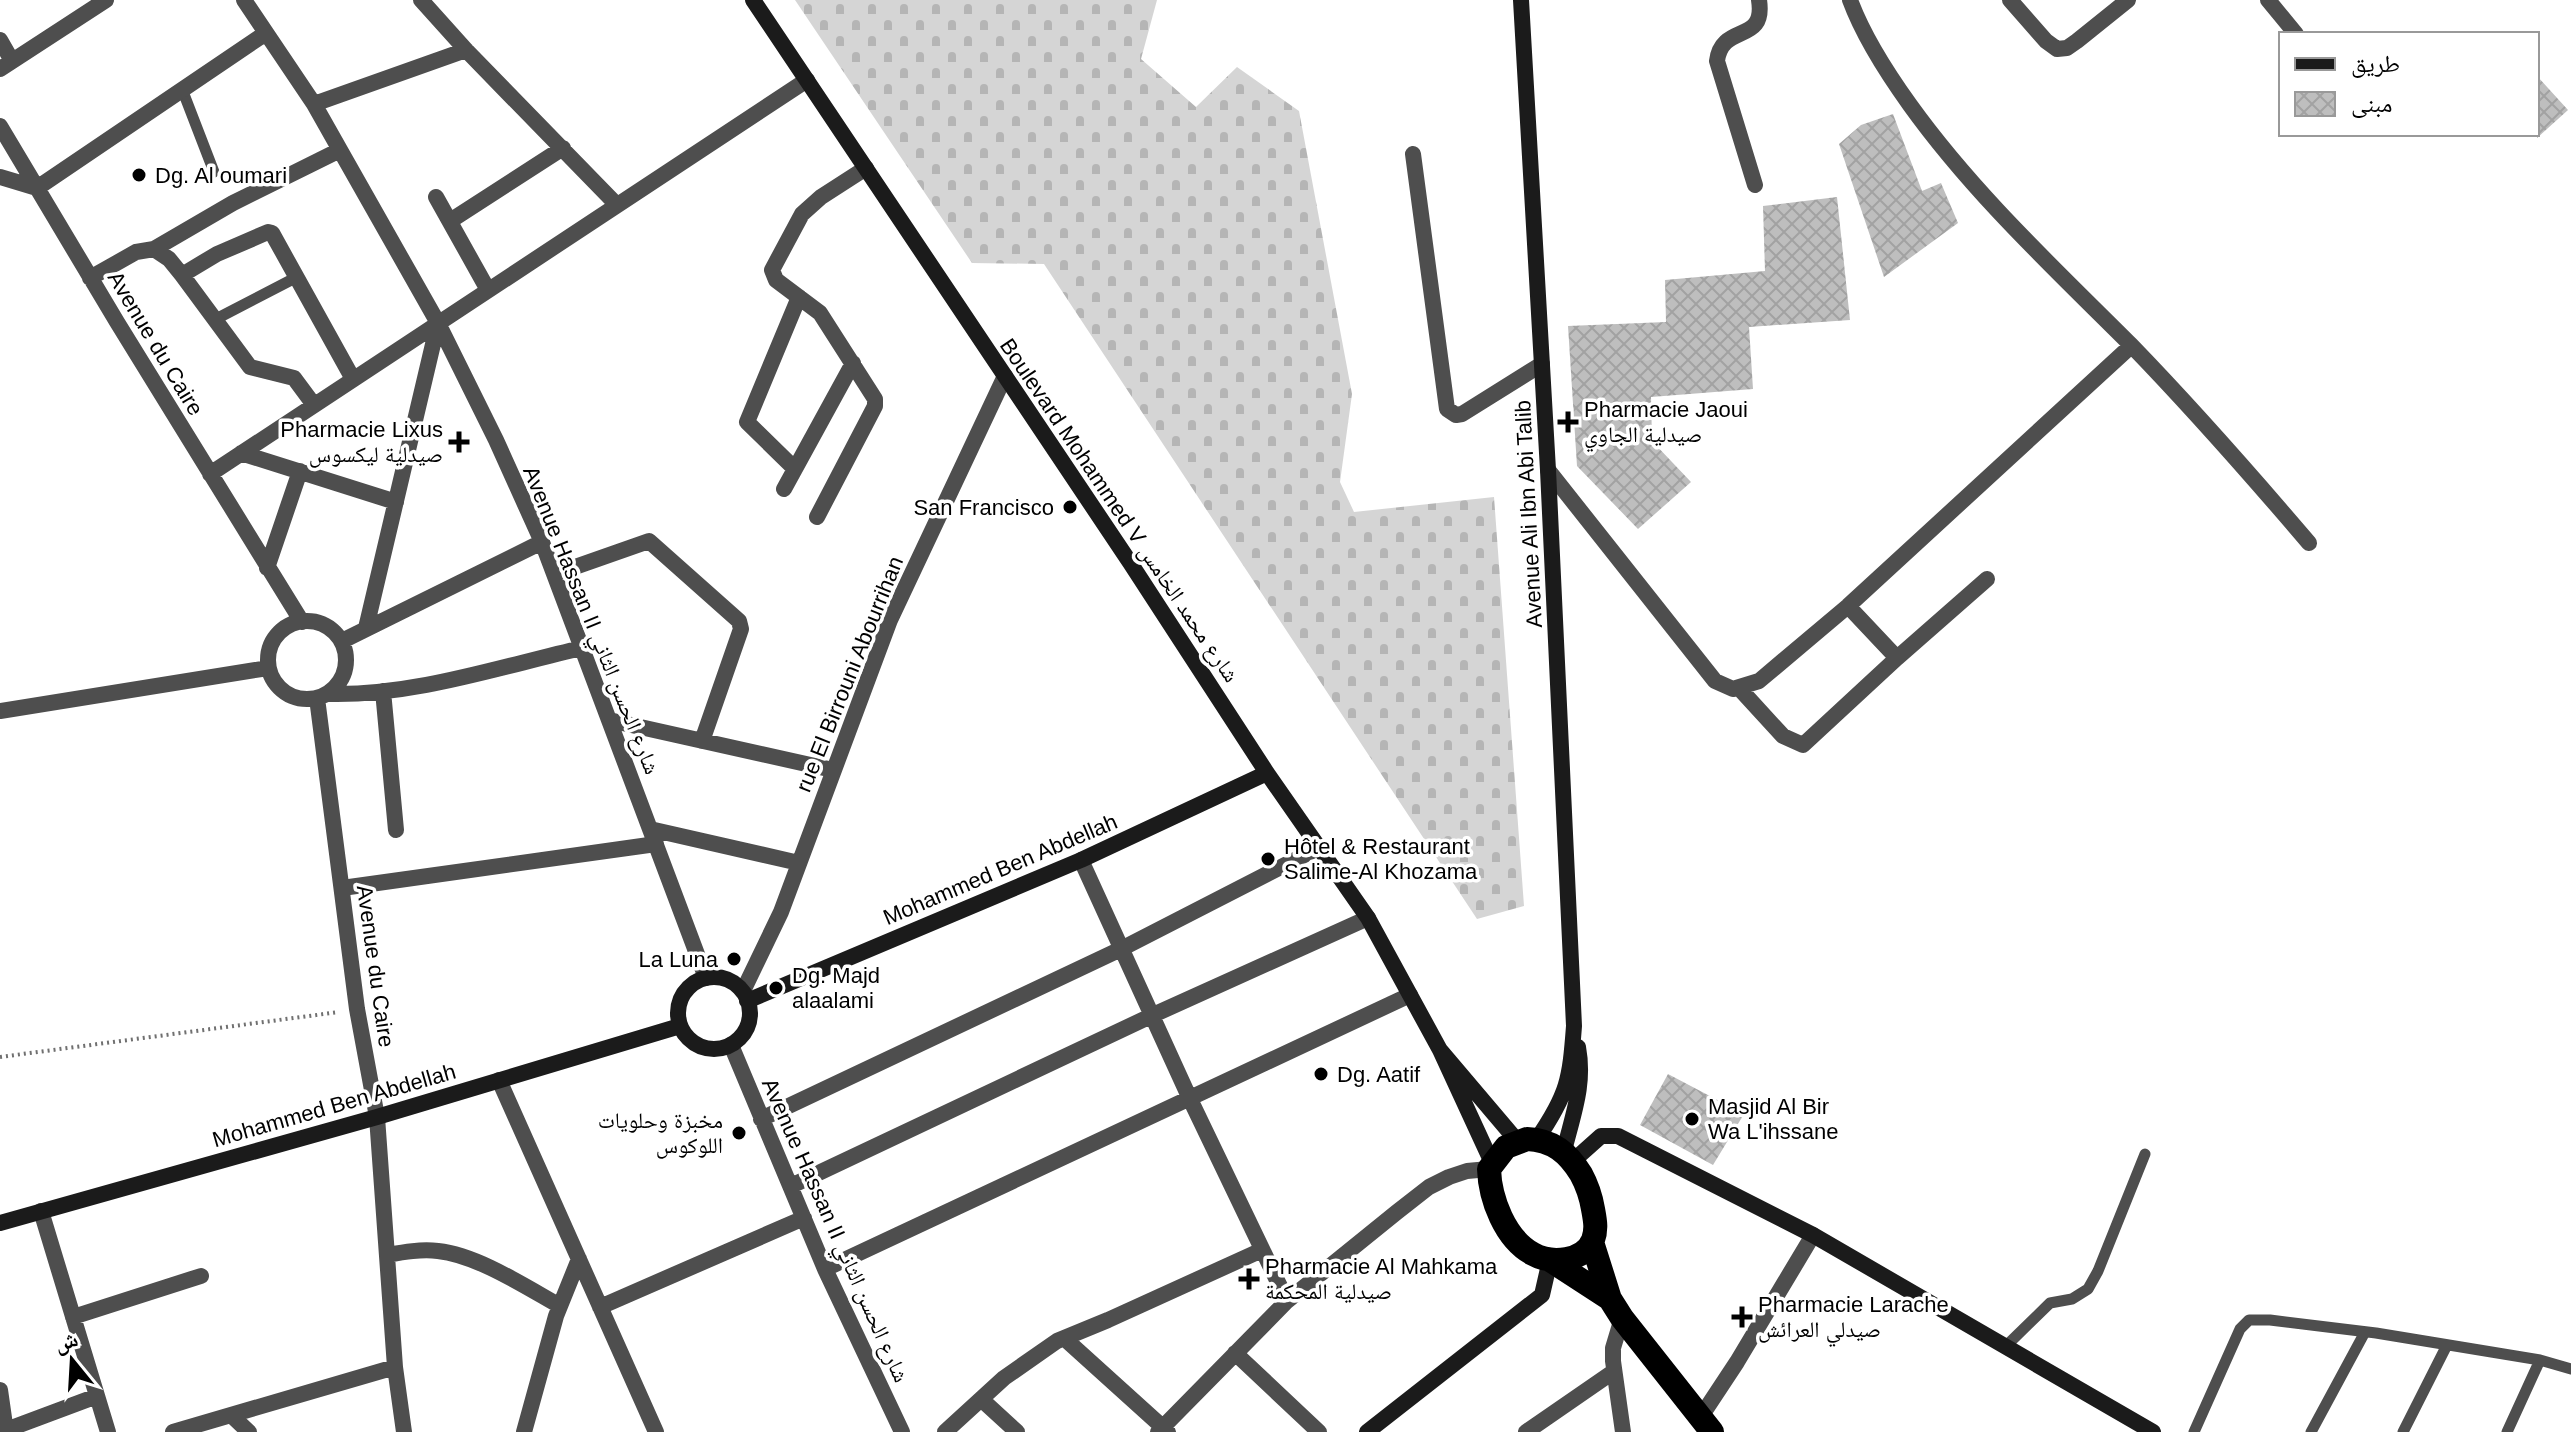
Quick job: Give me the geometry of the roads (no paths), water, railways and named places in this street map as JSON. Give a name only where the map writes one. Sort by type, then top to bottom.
[{"type":"highway","points":[[1616,1309],[1592,1242],[1596,1224],[1584,1179],[1568,1156],[1527,1140],[1506,1147],[1491,1167],[1493,1199],[1507,1227],[1526,1248],[1550,1260],[1616,1309],[1706,1425]]},
{"type":"highway","points":[[1550,1260],[1563,1261],[1592,1242]]},
{"type":"street","points":[[0,40],[6,65],[106,0]]},
{"type":"street","name":"Avenue Hassan II شارع الحسن الثاني","points":[[244,0],[314,104],[438,323],[496,440],[555,574],[706,978]]},
{"type":"street","points":[[421,0],[617,205]]},
{"type":"street","name":"Boulevard Mohammed V شارع محمد الخامس","points":[[753,0],[1131,564],[1267,773],[1368,918],[1440,1050],[1491,1167]]},
{"type":"street","name":"Avenue Ali Ibn Abi Talib","points":[[1521,0],[1548,470],[1574,1026]]},
{"type":"street","points":[[1755,185],[1717,61],[1719,49],[1727,41],[1757,25],[1761,15],[1759,0]]},
{"type":"street","points":[[1850,0],[1882,64],[1937,143],[2021,237],[2231,451],[2309,543]]},
{"type":"street","points":[[2010,0],[2046,41],[2057,49],[2067,48],[2128,0]]},
{"type":"street","points":[[2268,0],[2294,32]]},
{"type":"street","points":[[0,177],[37,188],[266,33]]},
{"type":"street","points":[[314,104],[466,50]]},
{"type":"street","points":[[210,474],[807,80]]},
{"type":"street","name":"Avenue du Caire","points":[[0,126],[302,622]]},
{"type":"street","points":[[450,221],[563,148]]},
{"type":"street","points":[[90,278],[136,252],[154,249],[233,203],[340,150]]},
{"type":"street","points":[[1413,154],[1447,409],[1456,415],[1462,414],[1542,364]]},
{"type":"street","points":[[817,517],[875,406],[875,399],[820,313],[776,280],[772,270],[802,214],[821,197],[866,168]]},
{"type":"street","points":[[436,197],[488,290]]},
{"type":"street","points":[[182,275],[217,254],[272,233],[353,379]]},
{"type":"street","points":[[154,249],[169,259],[250,367],[294,378],[314,405]]},
{"type":"street","points":[[795,469],[747,422],[799,297]]},
{"type":"street","points":[[366,628],[438,323]]},
{"type":"street","points":[[1548,470],[1715,681],[1733,689],[1739,688],[1759,681],[1848,606],[2131,346]]},
{"type":"street","points":[[784,489],[853,363]]},
{"type":"street","name":"rue El Birrouni Abourrihan","points":[[745,996],[781,912],[890,620],[1005,376]]},
{"type":"street","points":[[241,453],[396,502]]},
{"type":"street","points":[[267,568],[300,471]]},
{"type":"street","points":[[555,574],[649,541],[739,621],[741,629],[702,741]]},
{"type":"street","points":[[342,641],[542,542]]},
{"type":"street","points":[[1739,688],[1783,736],[1803,745],[1987,579]]},
{"type":"street","points":[[1848,606],[1897,658]]},
{"type":"street","points":[[323,696],[344,676],[347,664],[342,641],[325,625],[291,624],[274,639],[269,649],[268,668],[275,683],[294,698],[356,694],[414,687],[582,648]]},
{"type":"street","points":[[0,711],[268,668]]},
{"type":"street","points":[[383,691],[396,830]]},
{"type":"street","name":"Avenue du Caire","points":[[323,696],[357,1009],[377,1117],[395,1367],[404,1432]]},
{"type":"street","points":[[609,720],[833,770]]},
{"type":"street","name":"Mohammed Ben Abdellah","points":[[745,996],[1081,860],[1267,773]]},
{"type":"street","points":[[342,888],[653,836],[799,863]]},
{"type":"street","points":[[761,1119],[1121,949],[1320,847]]},
{"type":"street","points":[[1081,860],[1287,1301]]},
{"type":"street","points":[[791,1186],[1153,1015],[1368,918]]},
{"type":"street","points":[[706,978],[726,979],[745,996],[749,1021],[731,1045],[701,1047],[685,1035],[680,1026],[678,1006],[682,996],[688,988],[706,978]]},
{"type":"street","points":[[825,1269],[1410,995]]},
{"type":"street","name":"Mohammed Ben Abdellah","points":[[0,1223],[377,1117],[680,1026]]},
{"type":"street","points":[[1527,1140],[1563,1096],[1571,1062],[1574,1026]]},
{"type":"street","points":[[1568,1156],[1581,1087],[1574,1026]]},
{"type":"street","name":"Avenue Hassan II شارع الحسن الثاني","points":[[731,1045],[897,1431]]},
{"type":"street","name":"Boulevard Mohammed V شارع محمد الخامس","points":[[1440,1050],[1527,1140]]},
{"type":"street","points":[[499,1080],[656,1432]]},
{"type":"street","points":[[1568,1156],[1601,1136],[1618,1136],[1813,1235],[2153,1432]]},
{"type":"street","points":[[1064,1338],[1163,1430],[1287,1301],[1429,1187],[1467,1171],[1491,1167]]},
{"type":"street","points":[[41,1211],[108,1432]]},
{"type":"street","points":[[600,1307],[804,1218]]},
{"type":"street","points":[[1706,1425],[1737,1362],[1813,1235]]},
{"type":"street","points":[[945,1432],[1004,1378],[1064,1338],[1262,1250]]},
{"type":"street","points":[[387,1255],[437,1251],[456,1255],[509,1277],[560,1306]]},
{"type":"street","points":[[524,1432],[560,1306],[579,1259]]},
{"type":"street","points":[[1367,1432],[1542,1295],[1550,1260]]},
{"type":"street","points":[[73,1317],[201,1276]]},
{"type":"street","points":[[1616,1309],[1613,1372],[1623,1432]]},
{"type":"street","points":[[1235,1353],[1319,1432]]},
{"type":"street","points":[[173,1432],[395,1367]]},
{"type":"street","points":[[1526,1432],[1613,1372]]},
{"type":"street","points":[[0,1390],[6,1431],[97,1396]]},
{"type":"street","points":[[981,1399],[1017,1432]]},
{"type":"street","points":[[231,1415],[249,1432]]},
{"type":"lane","points":[[182,89],[214,172]]},
{"type":"lane","points":[[216,319],[297,277]]},
{"type":"lane","points":[[2005,1347],[2050,1303],[2072,1299],[2088,1289],[2145,1154]]},
{"type":"lane","points":[[2194,1432],[2240,1329],[2249,1320],[2365,1332],[2540,1360],[2571,1369]]},
{"type":"lane","points":[[2311,1432],[2365,1332]]},
{"type":"lane","points":[[2403,1432],[2447,1345]]},
{"type":"lane","points":[[2507,1432],[2540,1360]]},
{"type":"place","name":"Dg. Al oumari","points":[[139,175]]},
{"type":"place","name":"Pharmacie Jaoui صيدلية الجاوي","points":[[1568,422]]},
{"type":"place","name":"Pharmacie Lixus صيدلية ليكسوس","points":[[459,442]]},
{"type":"place","name":"San Francisco","points":[[1070,507]]},
{"type":"place","name":"Hôtel & Restaurant Salime-Al Khozama","points":[[1268,859]]},
{"type":"place","name":"La Luna","points":[[734,959]]},
{"type":"place","name":"Dg. Majd alaalami","points":[[776,988]]},
{"type":"place","name":"Dg. Aatif","points":[[1321,1074]]},
{"type":"place","name":"Masjid Al Bir Wa L'ihssane","points":[[1692,1119]]},
{"type":"place","name":"مخبزة وحلويات اللوكوس","points":[[739,1133]]},
{"type":"place","name":"Pharmacie Al Mahkama صيدلية المحكمة","points":[[1249,1279]]},
{"type":"place","name":"Pharmacie Larache صيدلي العرائش","points":[[1742,1317]]}]
